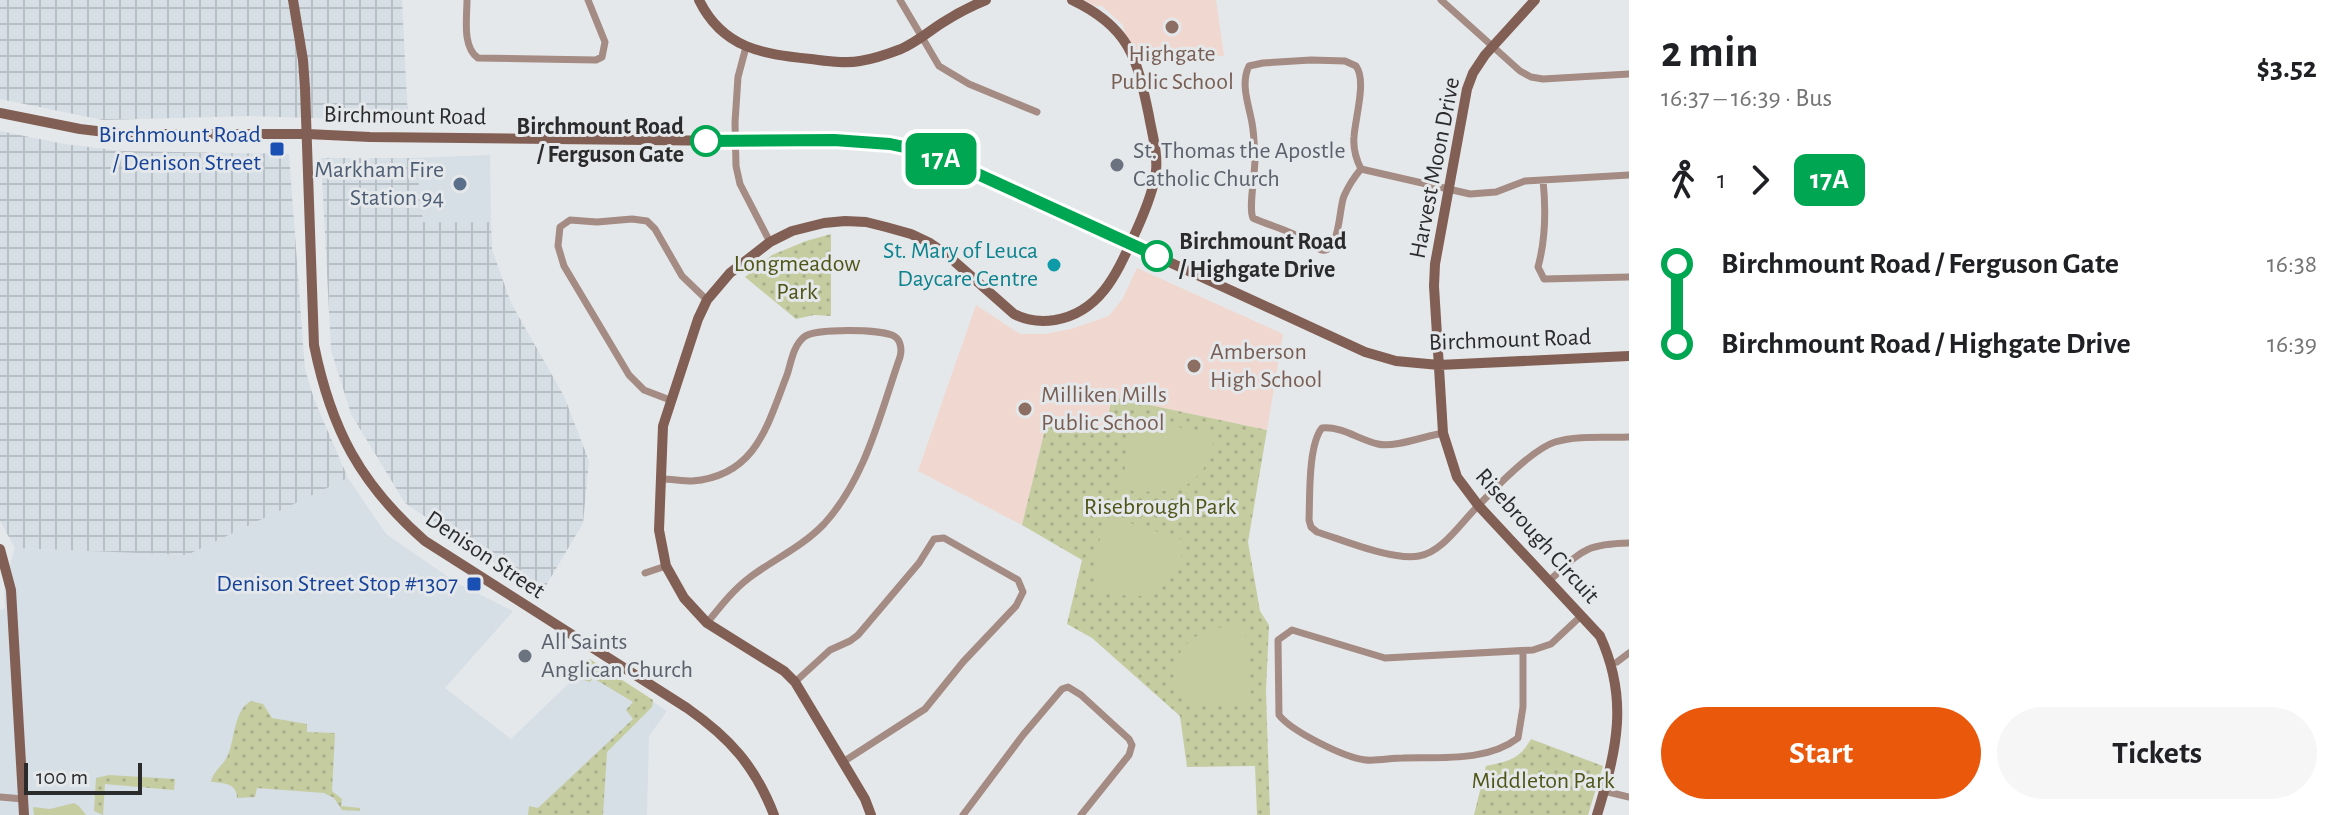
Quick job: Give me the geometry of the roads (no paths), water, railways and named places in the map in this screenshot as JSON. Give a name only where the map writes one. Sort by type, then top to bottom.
[{"type":"street","name":"Denison Street","points":[[293,0],[303,60],[314,345],[321,377],[347,447],[361,470],[402,521],[436,550],[687,708],[720,733],[735,747],[757,777],[774,815]]},
{"type":"street","points":[[467,0],[468,43],[472,54],[478,58],[596,60],[602,57],[605,42],[588,0]]},
{"type":"street","points":[[699,0],[714,23],[746,47],[761,53],[857,62],[904,48],[986,0]]},
{"type":"street","points":[[900,0],[939,66],[969,84],[1037,112]]},
{"type":"street","points":[[871,815],[865,799],[795,682],[784,671],[707,623],[684,598],[666,566],[659,530],[663,426],[707,300],[730,273],[770,242],[792,231],[845,221],[866,222],[911,234],[946,254],[1014,314],[1026,320],[1050,321],[1082,312],[1095,302],[1105,291],[1130,243],[1150,195],[1156,171],[1156,154],[1139,69],[1128,46],[1113,27],[1092,10],[1072,0]]},
{"type":"street","points":[[1441,0],[1520,71],[1531,77],[1629,74]]},
{"type":"street","name":"Harvest Moon Drive","points":[[1439,365],[1434,286],[1438,242],[1467,89],[1473,73],[1492,45],[1535,0]]},
{"type":"street","points":[[746,47],[738,77],[736,166],[740,184],[770,242]]},
{"type":"street","points":[[1311,60],[1345,61],[1356,66],[1361,78],[1353,139],[1361,169],[1345,194],[1336,237],[1328,249],[1321,250],[1293,233],[1253,218],[1250,208],[1254,189],[1254,138],[1245,76],[1249,66],[1311,60]]},
{"type":"street","name":"Birchmount Road","points":[[0,113],[122,134],[834,140],[890,144],[918,150],[960,166],[1360,350],[1396,361],[1439,365],[1629,356]]},
{"type":"street","points":[[1361,169],[1483,195],[1525,181],[1629,175]]},
{"type":"street","points":[[1543,180],[1544,242],[1538,267],[1544,279],[1629,277]]},
{"type":"street","points":[[670,400],[644,390],[629,375],[564,266],[558,246],[560,227],[570,220],[647,221],[655,229],[682,276],[707,300]]},
{"type":"street","points":[[661,479],[690,481],[710,478],[729,471],[750,455],[767,424],[793,353],[805,336],[820,330],[876,332],[894,336],[899,341],[902,349],[900,357],[866,457],[853,484],[822,525],[795,549],[748,579],[707,623]]},
{"type":"street","name":"Risebrough Circuit","points":[[1439,365],[1443,433],[1457,477],[1478,505],[1605,643],[1625,683],[1625,720],[1597,815]]},
{"type":"street","points":[[1443,433],[1388,445],[1335,428],[1322,428],[1316,437],[1312,464],[1311,527],[1317,532],[1377,551],[1420,556],[1443,542],[1478,505],[1546,446],[1563,440],[1629,437]]},
{"type":"street","points":[[795,682],[830,650],[858,635],[919,563],[934,539],[944,538],[1018,580],[1023,592],[1016,606],[963,662],[925,709],[843,762]]},
{"type":"street","points":[[1549,581],[1575,557],[1592,547],[1629,543]]},
{"type":"street","points":[[0,549],[11,590],[24,815]]},
{"type":"street","points":[[645,573],[666,566]]},
{"type":"street","points":[[1523,651],[1523,707],[1518,738],[1510,744],[1473,756],[1365,760],[1293,729],[1279,715],[1278,640],[1292,630],[1385,658],[1542,648],[1551,644],[1581,616]]},
{"type":"street","points":[[1617,662],[1629,653]]},
{"type":"street","points":[[963,815],[1023,735],[1062,689],[1068,687],[1081,695],[1132,745],[1125,762],[1081,815]]},
{"type":"street","points":[[1604,791],[1629,797]]},
{"type":"street","points":[[0,797],[23,799]]},
{"type":"place","name":"Highgate Public School","points":[[1172,27]]},
{"type":"place","name":"Birchmount Road / Ferguson Gate","points":[[706,141]]},
{"type":"place","name":"Birchmount Road / Denison Street","points":[[277,149]]},
{"type":"place","name":"St. Thomas the Apostle Catholic Church","points":[[1117,165]]},
{"type":"place","name":"Markham Fire Station 94","points":[[460,184]]},
{"type":"place","name":"Birchmount Road / Highgate Drive","points":[[1157,256]]},
{"type":"place","name":"St. Mary of Leuca Daycare Centre","points":[[1054,265]]},
{"type":"place","name":"Amberson High School","points":[[1194,366]]},
{"type":"place","name":"Milliken Mills Public School","points":[[1025,409]]},
{"type":"place","name":"Denison Street Stop #1307","points":[[474,584]]},
{"type":"place","name":"All Saints Anglican Church","points":[[525,656]]},
{"type":"park label","name":"Longmeadow Park","points":[[797,278]]},
{"type":"park label","name":"Risebrough Park","points":[[1160,507]]},
{"type":"park label","name":"Middleton Park","points":[[1543,781]]}]
